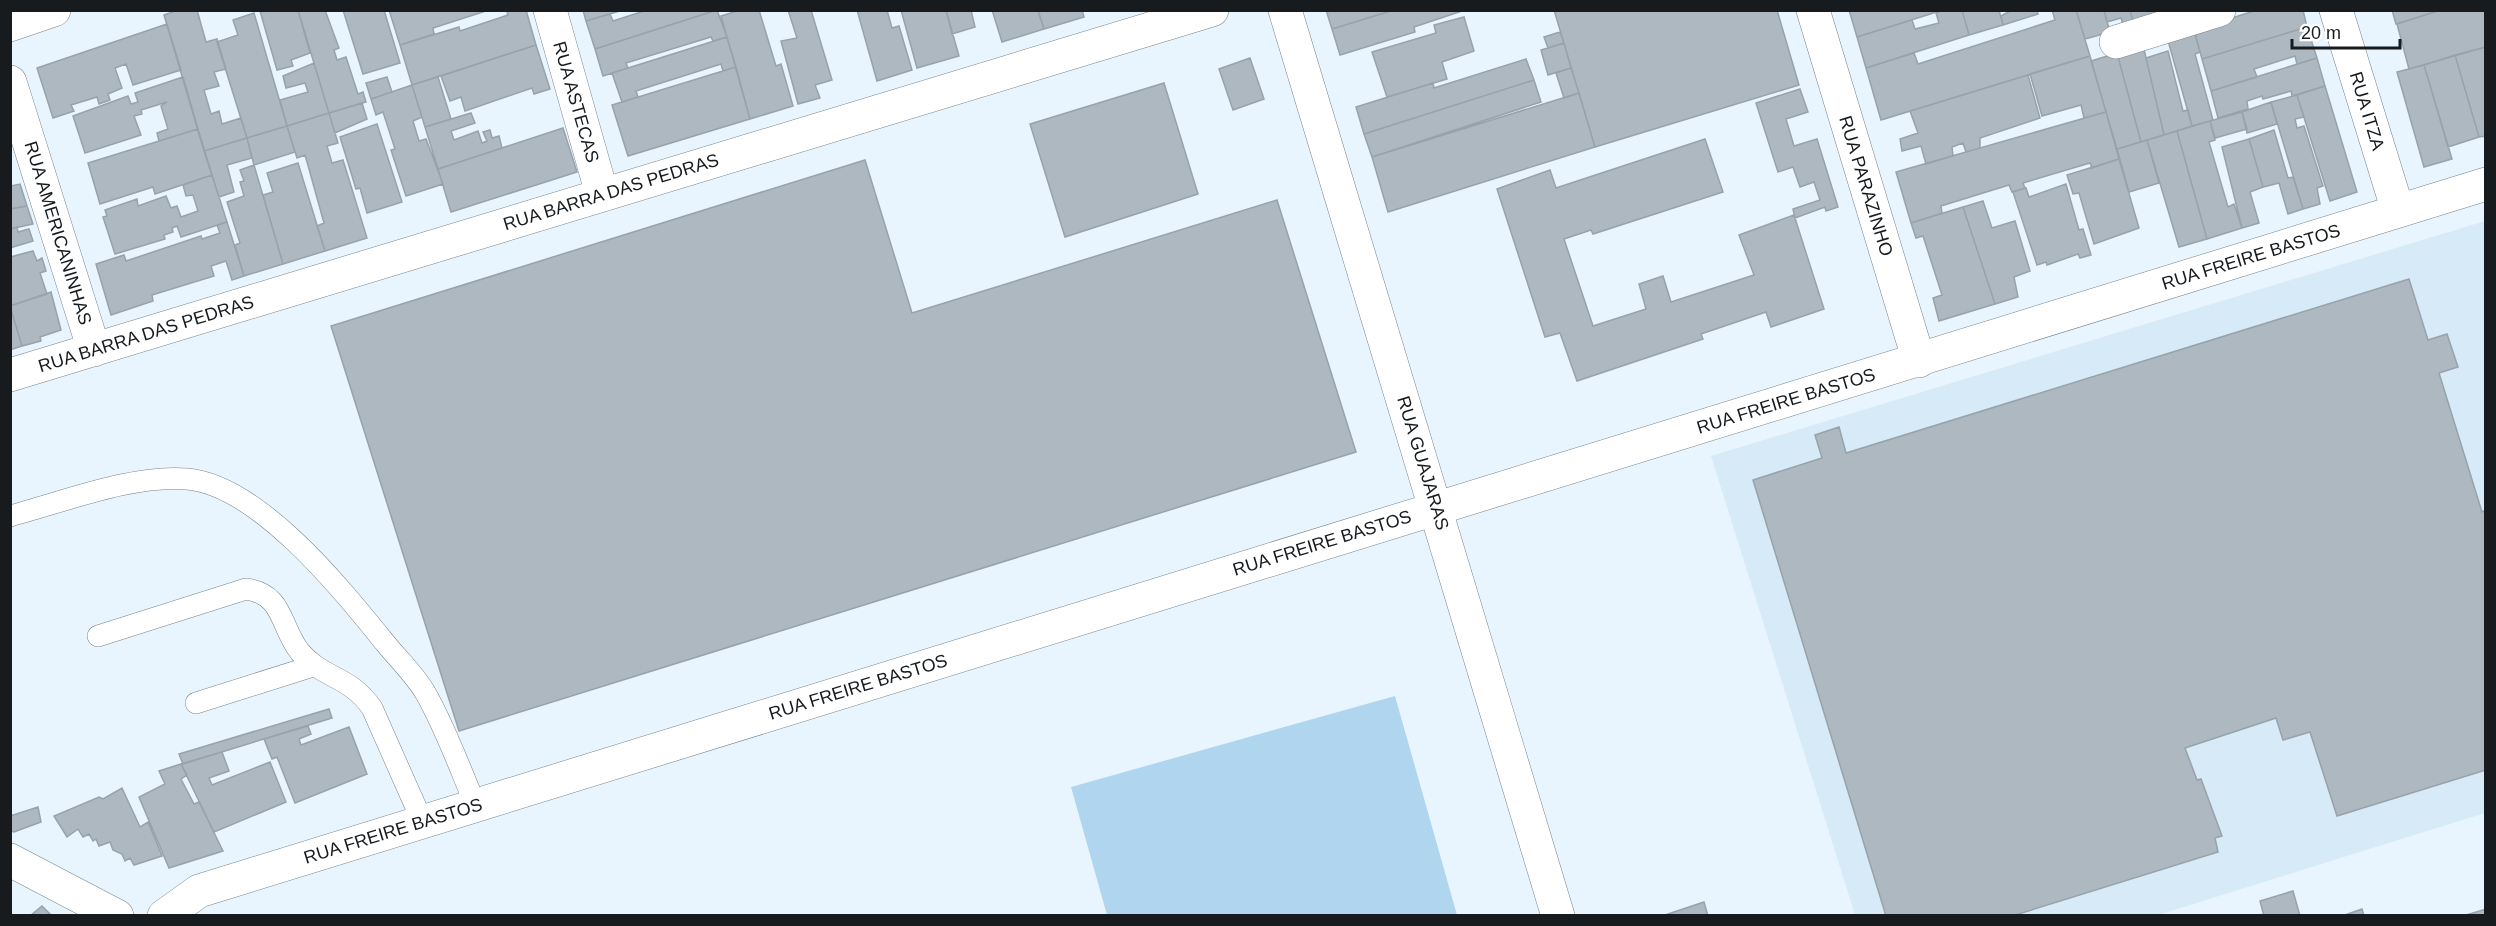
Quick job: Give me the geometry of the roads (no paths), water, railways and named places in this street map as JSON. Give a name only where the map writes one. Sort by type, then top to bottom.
[{"type":"street","points":[[10,25],[54,10]]},
{"type":"street","name":"RUA ASTECAS","points":[[550,10],[602,194]]},
{"type":"street","name":"RUA BARRA DAS PEDRAS","points":[[10,375],[1212,10]]},
{"type":"street","name":"RUA GUAJARAS","points":[[1285,10],[1558,915]]},
{"type":"street","name":"RUA PARAZINHO","points":[[1813,10],[1919,360]]},
{"type":"street","points":[[2116,42],[2219,10]]},
{"type":"street","name":"RUA ITZA","points":[[2336,10],[2398,211]]},
{"type":"street","name":"RUA AMERICANINHAS","points":[[10,82],[94,350]]},
{"type":"street","name":"RUA FREIRE BASTOS","points":[[164,915],[199,891],[2486,184]]},
{"type":"street","points":[[10,860],[117,915]]},
{"type":"lane","points":[[10,516],[155,478],[190,479],[227,490],[264,515],[299,546],[357,608],[425,693],[476,806]]},
{"type":"lane","points":[[98,636],[246,589],[260,591],[269,596],[298,649],[313,666],[348,682],[367,701],[423,823]]},
{"type":"lane","points":[[196,704],[313,666]]}]
